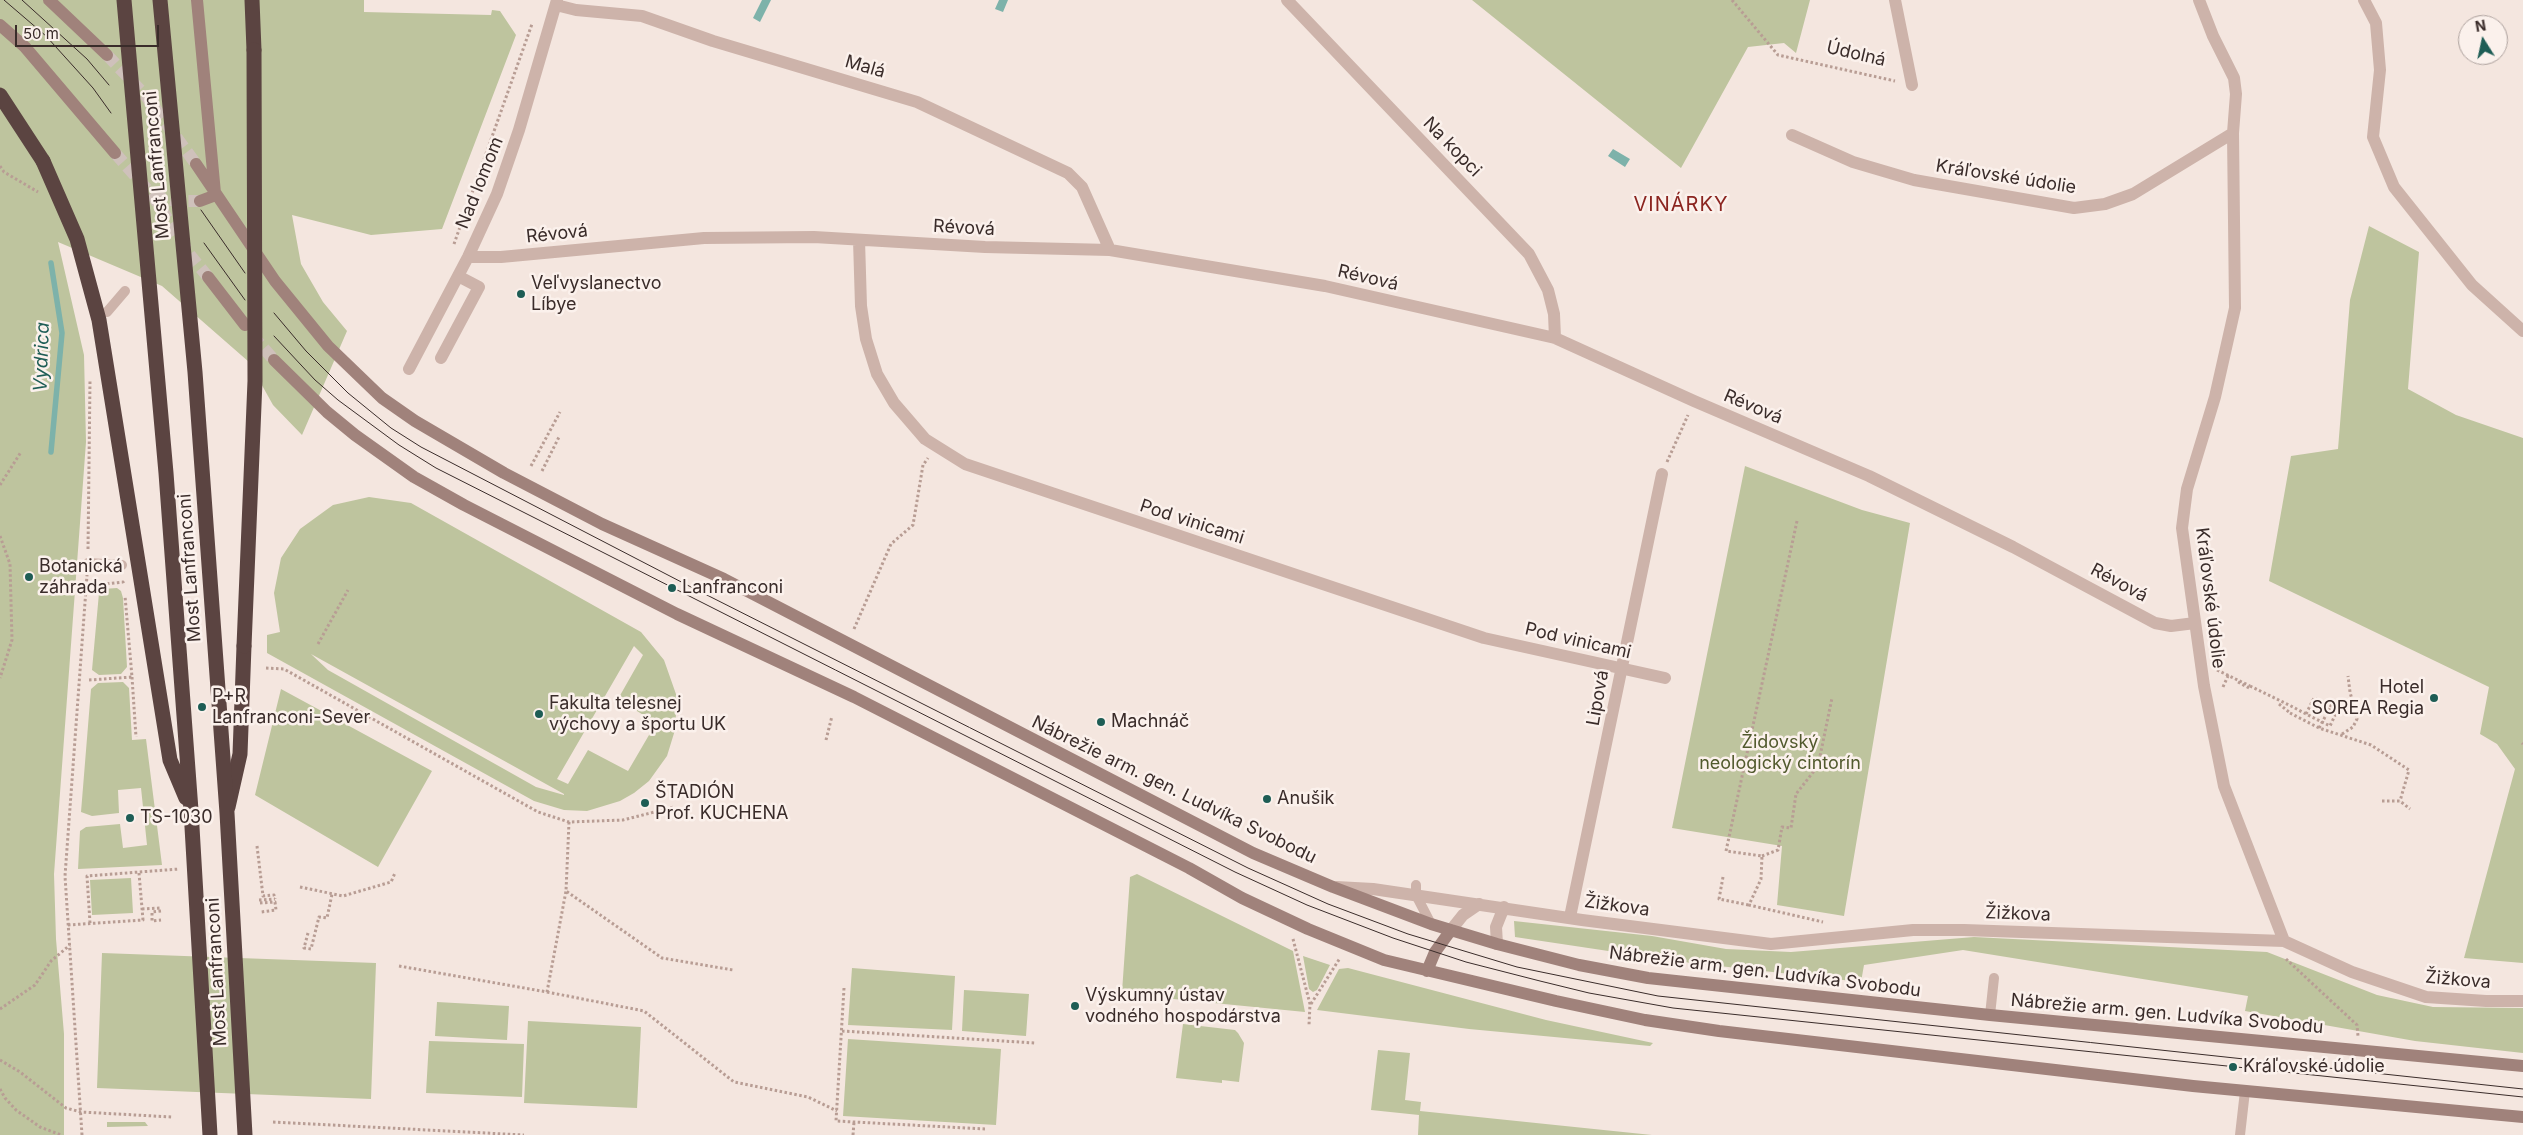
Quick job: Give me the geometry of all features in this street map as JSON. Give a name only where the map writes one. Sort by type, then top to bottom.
[{"type":"highway","name":"Most Lanfranconi","points":[[124,0],[160,385],[191,810],[210,1135]]},
{"type":"highway","name":"Most Lanfranconi","points":[[160,0],[195,372],[227,813],[245,1135]]},
{"type":"highway","points":[[227,813],[240,754],[255,381],[254,50],[252,0]]},
{"type":"highway","points":[[0,95],[43,161],[77,239],[99,320],[170,760],[191,810]]},
{"type":"main road","points":[[49,0],[106,55]]},
{"type":"main road","points":[[197,0],[216,195],[200,201]]},
{"type":"main road","points":[[0,25],[25,47],[115,153]]},
{"type":"main road","name":"Nábrežie arm. gen. Ludvíka Svobodu","points":[[196,164],[275,281],[328,346],[382,398],[415,422],[504,473],[580,513],[724,579],[819,626],[1048,748],[1253,853],[1333,887],[1431,924],[1497,944],[1579,965],[1648,978],[1990,1016],[2523,1066]]},
{"type":"main road","points":[[208,277],[245,325]]},
{"type":"main road","points":[[274,360],[326,412],[355,435],[414,476],[472,510],[677,614],[854,697],[1189,868],[1242,898],[1308,929],[1384,960],[1636,1018],[1719,1031],[2246,1091],[2523,1117]]},
{"type":"main road","points":[[1427,971],[1435,952],[1451,930]]},
{"type":"street","name":"Na kopci","points":[[1287,0],[1529,254],[1548,290],[1554,314],[1556,338]]},
{"type":"street","name":"Údolná","points":[[1895,0],[1912,85]]},
{"type":"street","name":"Kráľovské údolie","points":[[2199,0],[2213,36],[2234,78],[2236,94],[2233,133],[2235,308],[2215,397],[2193,467],[2183,509],[2182,528],[2204,686],[2224,786],[2284,941]]},
{"type":"street","points":[[2364,0],[2376,23],[2380,70],[2373,137],[2394,187],[2472,285],[2523,331]]},
{"type":"street","name":"Malá","points":[[557,3],[576,10],[642,16],[713,41],[917,102],[1068,172],[1082,187],[1110,250]]},
{"type":"street","name":"Nad lomom","points":[[409,368],[468,256],[496,194],[519,130],[557,3]]},
{"type":"street","name":"Kráľovské údolie","points":[[1792,135],[1853,162],[1914,180],[2074,208],[2105,204],[2133,194],[2233,133]]},
{"type":"street","name":"Révová","points":[[468,256],[501,257],[704,238],[814,236],[859,240],[1110,250],[1324,286],[1556,338],[1694,401],[1869,476],[2013,547],[2156,623],[2171,626],[2195,623]]},
{"type":"street","name":"Pod vinicami","points":[[859,240],[861,306],[866,339],[875,369],[885,390],[910,422],[925,438],[949,455],[981,471],[1484,638],[1665,678]]},
{"type":"street","points":[[441,358],[479,287],[458,276]]},
{"type":"street","name":"Lipová","points":[[1570,917],[1605,759],[1621,668],[1662,474]]},
{"type":"street","name":"Žižkova","points":[[1333,887],[1416,890],[1480,904],[1771,944],[1913,930],[1964,930],[2284,941],[2352,972],[2426,997],[2486,1001],[2523,1001]]},
{"type":"street","points":[[1451,930],[1463,915],[1480,904]]},
{"type":"street","points":[[1497,944],[1496,927],[1504,907]]},
{"type":"lane","points":[[107,312],[125,291]]},
{"type":"lane","points":[[88,563],[122,565]]},
{"type":"lane","points":[[1416,890],[1431,924]]},
{"type":"lane","points":[[1990,1016],[1994,978]]},
{"type":"lane","points":[[2240,1135],[2246,1091]]},
{"type":"path","name":"Údolná","points":[[1732,0],[1778,55],[1912,85]]},
{"type":"path","points":[[453,249],[533,19]]},
{"type":"path","points":[[0,166],[4,172],[39,193]]},
{"type":"path","points":[[82,1135],[65,876],[67,824],[88,563],[90,377]]},
{"type":"path","points":[[1662,474],[1694,401]]},
{"type":"path","points":[[531,466],[560,412]]},
{"type":"path","points":[[542,471],[559,436]]},
{"type":"path","points":[[0,485],[21,452]]},
{"type":"path","points":[[853,632],[891,544],[913,525],[922,465]]},
{"type":"path","points":[[1797,522],[1726,851],[1762,856],[1778,850],[1782,827],[1791,828],[1796,794],[1818,766],[1832,698]]},
{"type":"path","points":[[0,536],[10,564],[12,640],[0,678]]},
{"type":"path","points":[[97,585],[123,582],[136,737]]},
{"type":"path","points":[[318,644],[348,590]]},
{"type":"path","points":[[266,668],[284,669],[538,812],[569,822],[623,820],[674,807]]},
{"type":"path","points":[[2216,669],[2306,714],[2330,726],[2338,710],[2314,698],[2306,714]]},
{"type":"path","points":[[2223,688],[2228,676],[2249,688]]},
{"type":"path","points":[[2341,735],[2353,727],[2357,719],[2357,711],[2350,692],[2348,676]]},
{"type":"path","points":[[89,680],[132,677]]},
{"type":"path","points":[[2279,704],[2289,713],[2319,728],[2371,745],[2409,770],[2400,801]]},
{"type":"path","points":[[2319,728],[2331,706]]},
{"type":"path","points":[[826,740],[832,716]]},
{"type":"path","points":[[2382,801],[2400,801],[2410,810]]},
{"type":"path","points":[[547,992],[566,891],[569,822]]},
{"type":"path","points":[[257,846],[263,896],[274,895],[275,899],[260,902],[275,902],[276,910],[260,912]]},
{"type":"path","points":[[1749,905],[1761,879],[1762,856]]},
{"type":"path","points":[[90,923],[87,876],[158,871]]},
{"type":"path","points":[[68,925],[143,920],[139,872]]},
{"type":"path","points":[[300,887],[343,896],[391,882],[395,873]]},
{"type":"path","points":[[1723,877],[1719,899],[1828,923]]},
{"type":"path","points":[[566,891],[662,958],[733,970]]},
{"type":"path","points":[[308,933],[304,948],[311,949],[318,917],[327,918],[332,894]]},
{"type":"path","points":[[142,909],[161,909],[152,912],[152,921],[161,920]]},
{"type":"path","points":[[1293,938],[1310,1004],[1309,1026]]},
{"type":"path","points":[[0,1009],[34,985],[51,961],[70,945]]},
{"type":"path","points":[[1310,1004],[1340,957]]},
{"type":"path","points":[[2286,961],[2357,1025],[2358,1037]]},
{"type":"path","points":[[399,966],[644,1011],[734,1082],[808,1096],[837,1111]]},
{"type":"path","points":[[844,988],[836,1121],[985,1130]]},
{"type":"path","points":[[842,1031],[1034,1043]]},
{"type":"path","points":[[0,1060],[20,1072],[66,1108],[81,1112],[172,1117]]},
{"type":"path","points":[[0,1089],[4,1098],[16,1110],[40,1127],[61,1135]]},
{"type":"path","points":[[273,1122],[524,1135]]},
{"type":"path","points":[[853,1135],[854,1122]]},
{"type":"green space","points":[[0,0],[364,0],[364,12],[491,15],[492,10],[500,11],[516,35],[442,229],[371,235],[292,215],[301,264],[323,302],[347,331],[302,435],[273,405],[249,362],[162,286],[58,242],[84,355],[86,442],[54,874],[56,939],[64,1034],[64,1135],[0,1135]]},
{"type":"green space","points":[[1472,0],[1810,0],[1796,53],[1784,43],[1748,47],[1681,168]]},
{"type":"green space","points":[[2369,226],[2419,252],[2408,389],[2456,415],[2523,438],[2523,963],[2464,958],[2515,769],[2497,744],[2480,734],[2489,687],[2269,581],[2291,456],[2338,449],[2350,300]]},
{"type":"green space","name":"Židovský neologický cintorín","points":[[1745,466],[1862,510],[1910,523],[1844,916],[1777,905],[1782,846],[1672,828]]},
{"type":"green space","points":[[369,497],[411,503],[641,632],[664,660],[677,697],[675,730],[667,756],[649,781],[620,801],[587,811],[564,810],[534,801],[267,653],[267,635],[280,632],[274,593],[281,558],[300,529],[333,505]],"holes":[[[634,646],[643,655],[618,699],[656,723],[628,771],[588,750],[568,784],[557,779]],[[311,654],[564,794],[564,795],[536,787],[328,670]]]},
{"type":"green space","points":[[117,588],[121,591],[123,598],[127,667],[121,674],[99,675],[92,670],[99,593],[103,589]]},
{"type":"green space","points":[[123,682],[129,688],[132,740],[146,739],[162,865],[78,869],[80,831],[86,827],[120,824],[123,848],[147,845],[141,788],[118,790],[119,813],[92,816],[81,812],[91,689],[98,683]]},
{"type":"green space","points":[[281,689],[432,771],[378,867],[255,795]]},
{"type":"green space","points":[[1137,874],[1293,951],[1305,1012],[1133,995],[1122,992],[1130,877]]},
{"type":"green space","points":[[131,878],[133,913],[92,915],[90,880]]},
{"type":"green space","points":[[1514,921],[1652,936],[1726,949],[1791,952],[1974,937],[2267,952],[2377,995],[2433,1007],[2523,1008],[2523,1053],[2415,1041],[2245,1011],[2248,996],[1963,950],[1864,965],[1861,982],[1675,961],[1515,937]]},
{"type":"green space","points":[[102,953],[376,963],[371,1099],[97,1088]]},
{"type":"green space","points":[[1303,956],[1330,965],[1317,990],[1313,992],[1309,989]]},
{"type":"green space","points":[[852,968],[955,976],[952,1030],[848,1025]]},
{"type":"green space","points":[[1348,968],[1546,1020],[1653,1043],[1650,1046],[1469,1029],[1317,1010],[1339,969]]},
{"type":"green space","points":[[964,990],[1029,994],[1026,1036],[962,1031]]},
{"type":"green space","points":[[437,1002],[509,1006],[507,1040],[435,1036]]},
{"type":"green space","points":[[528,1021],[641,1027],[637,1108],[524,1103]]},
{"type":"green space","points":[[1183,1024],[1235,1030],[1238,1033],[1244,1043],[1239,1082],[1222,1080],[1222,1083],[1176,1078]]},
{"type":"green space","points":[[848,1039],[1001,1049],[996,1125],[843,1116]]},
{"type":"green space","points":[[429,1041],[524,1044],[522,1097],[426,1093]]},
{"type":"green space","points":[[1378,1050],[1410,1053],[1405,1100],[1421,1102],[1420,1111],[1652,1135],[1418,1135],[1419,1115],[1371,1110]]},
{"type":"green space","points":[[107,1122],[145,1122],[148,1126],[107,1127]]},
{"type":"water","points":[[762,0],[771,0],[760,22],[753,18]]},
{"type":"water","points":[[999,0],[1008,0],[1003,12],[995,9]]},
{"type":"water","points":[[1613,149],[1630,159],[1625,167],[1608,156]]},
{"type":"waterway","name":"Vydrica","points":[[51,263],[62,333],[51,452]]},
{"type":"tunnel","points":[[107,55],[146,96],[196,164]]},
{"type":"tunnel","points":[[115,153],[153,196],[190,255],[208,277]]},
{"type":"tunnel","points":[[153,196],[175,201],[200,201]]},
{"type":"tunnel","points":[[252,335],[274,360]]},
{"type":"tram line","points":[[4,0],[46,36],[93,88],[111,113]]},
{"type":"tram line","points":[[22,0],[87,59],[109,85]]},
{"type":"tram line","points":[[201,210],[245,273]]},
{"type":"tram line","points":[[204,243],[245,300]]},
{"type":"tram line","points":[[274,313],[306,351],[348,393],[391,428],[421,447],[691,587],[1248,868],[1328,904],[1408,934],[1517,967],[1658,996],[2523,1089]]},
{"type":"tram line","points":[[274,336],[315,380],[338,400],[399,445],[436,468],[1235,872],[1307,905],[1393,938],[1466,962],[1540,981],[1589,993],[1673,1008],[2523,1097]]},
{"type":"place","name":"Veľvyslanectvo Líbye","points":[[521,294]]},
{"type":"place","name":"Botanická záhrada","points":[[29,577]]},
{"type":"place","name":"Lanfranconi","points":[[672,588]]},
{"type":"place","name":"Hotel SOREA Regia","points":[[2434,698]]},
{"type":"place","name":"P+R Lanfranconi-Sever","points":[[202,707]]},
{"type":"place","name":"Fakulta telesnej výchovy a športu UK","points":[[539,714]]},
{"type":"place","name":"Machnáč","points":[[1101,722]]},
{"type":"place","name":"Anušik","points":[[1267,799]]},
{"type":"place","name":"ŠTADIÓN Prof. KUCHENA","points":[[645,803]]},
{"type":"place","name":"TS-1030","points":[[130,818]]},
{"type":"place","name":"Výskumný ústav vodného hospodárstva","points":[[1075,1006]]},
{"type":"place","name":"Kráľovské údolie","points":[[2233,1067]]},
{"type":"district","name":"VINÁRKY","points":[[1681,205]]}]
